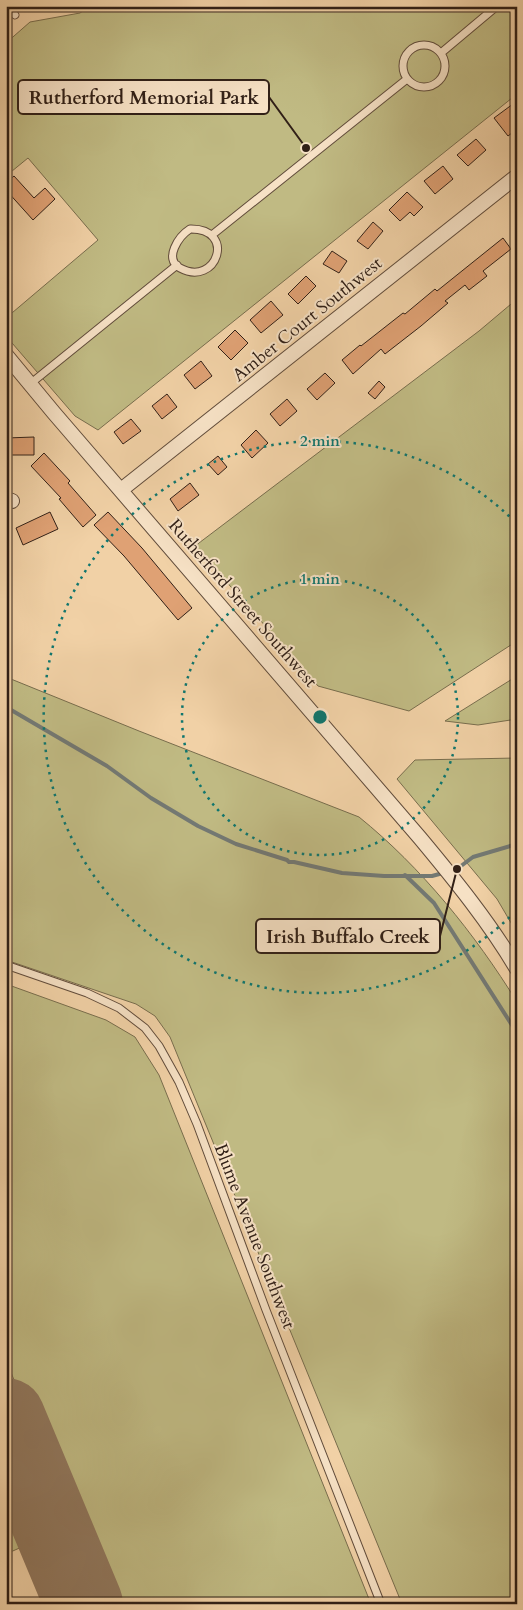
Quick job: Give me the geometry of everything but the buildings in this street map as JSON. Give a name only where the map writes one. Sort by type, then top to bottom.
[{"type":"street","name":"Amber Court Southwest","points":[[122,490],[517,176]]},
{"type":"street","name":"Rutherford Street Southwest","points":[[6,355],[470,898],[501,942],[517,969]]},
{"type":"lane","points":[[7,6],[15,15]]},
{"type":"lane","points":[[441,53],[497,6]]},
{"type":"lane","points":[[426,45],[437,49],[441,53],[445,61],[439,80],[427,87],[415,86],[407,79],[403,67],[410,50],[416,46],[426,45]]},
{"type":"lane","points":[[212,235],[407,79]]},
{"type":"lane","points":[[190,229],[205,230],[216,240],[218,252],[208,269],[193,272],[180,268],[177,265],[173,251],[179,238],[190,229]]},
{"type":"lane","points":[[30,384],[177,265]]},
{"type":"lane","name":"Blume Avenue Southwest","points":[[6,966],[86,992],[120,1008],[145,1028],[159,1046],[180,1082],[197,1124],[266,1310],[381,1604]]},
{"type":"shaded area","points":[[90,6],[517,6],[517,94],[98,430],[75,416],[6,336],[6,318],[98,240],[28,158],[6,176],[6,43],[30,22],[80,13]]},
{"type":"shaded area","points":[[517,299],[517,641],[409,711],[318,686],[195,546],[479,331]]},
{"type":"shaded area","points":[[517,676],[517,719],[478,725],[445,721]]},
{"type":"shaded area","points":[[6,677],[359,817],[404,857],[446,903],[483,951],[517,1002],[517,1604],[402,1604],[170,1037],[155,1016],[136,1004],[6,960]]},
{"type":"shaded area","points":[[517,758],[517,933],[497,899],[397,779],[415,760]]},
{"type":"shaded area","points":[[6,984],[106,1020],[135,1037],[159,1075],[371,1604],[110,1604],[6,1361]]},
{"type":"shaded area","points":[[6,1471],[33,1542],[6,1554]]},
{"type":"waterway","points":[[6,707],[107,766],[151,798],[198,826],[236,844],[289,862],[342,873],[384,876],[432,876],[443,873]]},
{"type":"waterway","points":[[450,871],[457,869],[473,857],[517,844]]},
{"type":"waterway","points":[[405,875],[434,903],[517,1033]]},
{"type":"runway","points":[[6,1417],[84,1604]]},
{"type":"place","name":"Rutherford Memorial Park","points":[[306,148]]},
{"type":"place","name":"Irish Buffalo Creek","points":[[457,869]]}]
